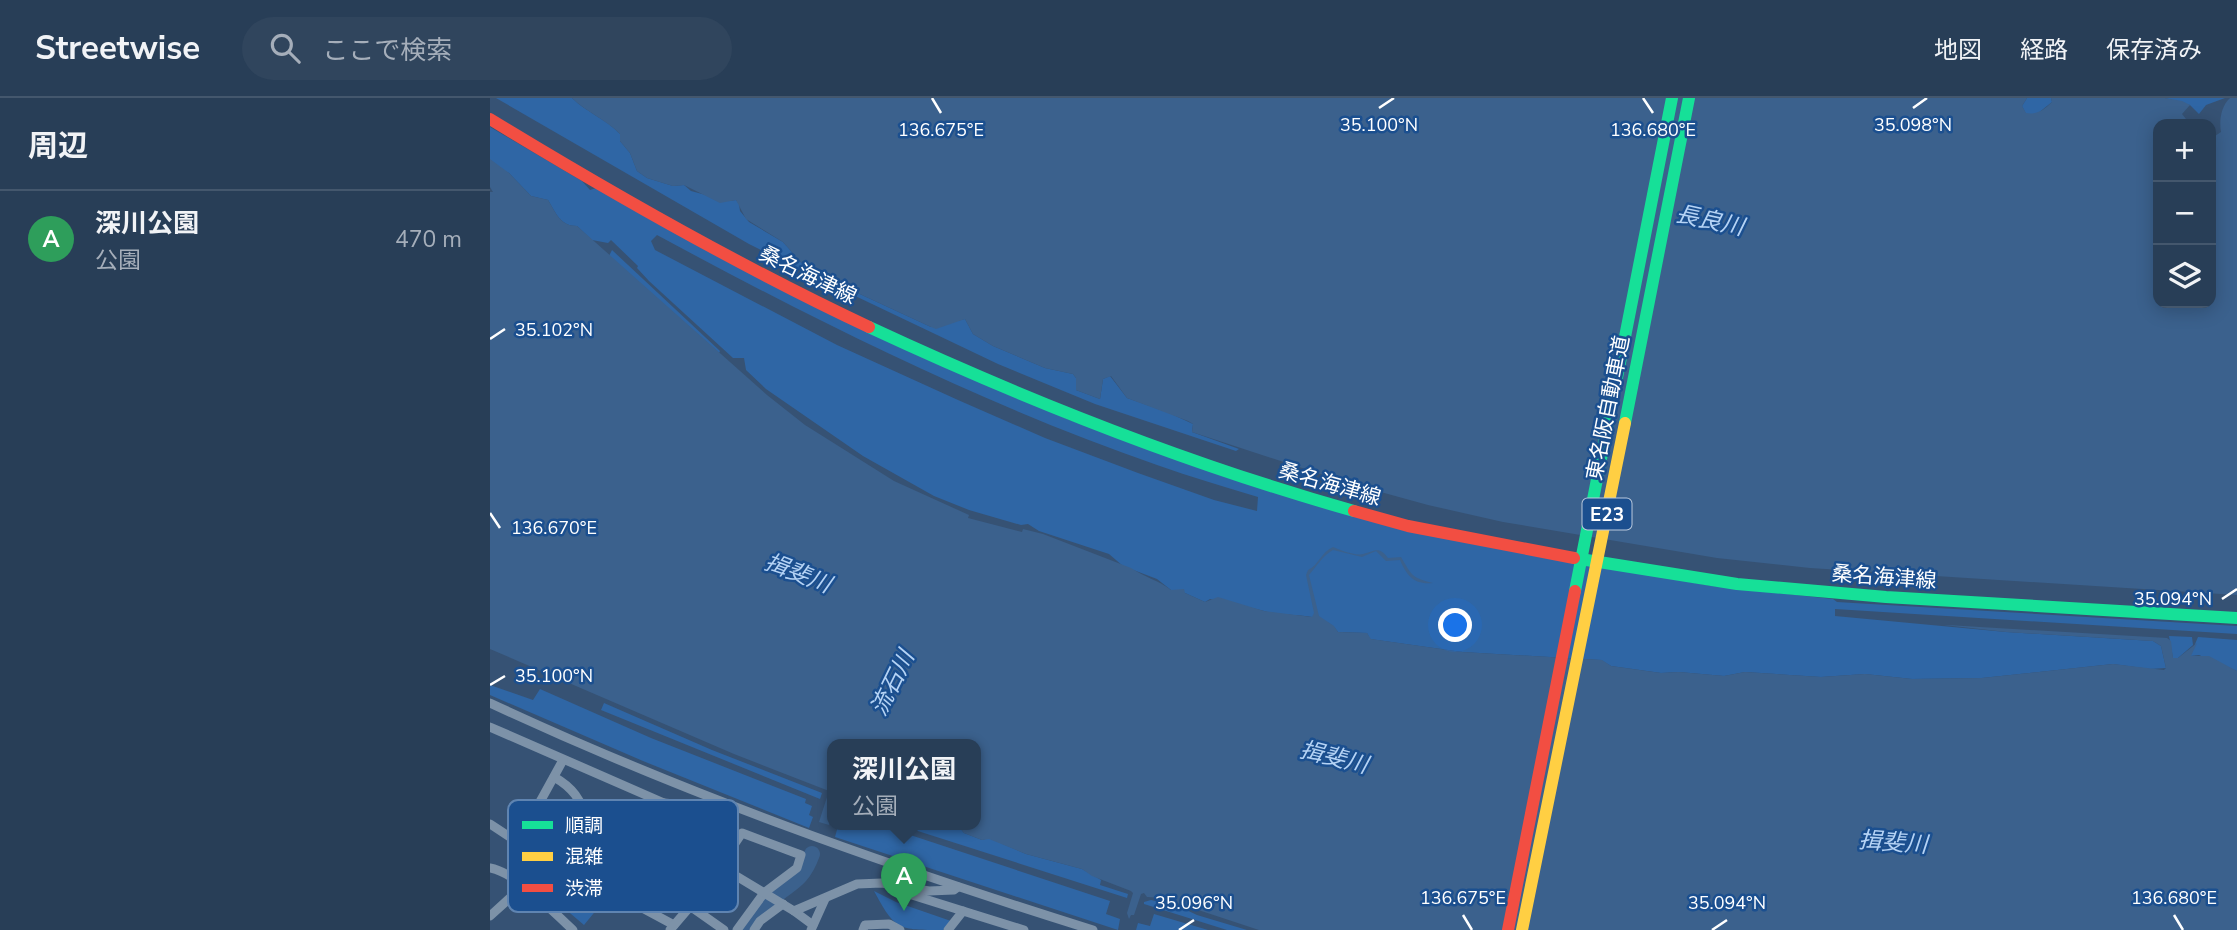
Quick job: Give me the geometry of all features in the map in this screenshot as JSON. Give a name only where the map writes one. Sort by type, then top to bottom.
[{"type":"main road","name":"東名阪自動車道","points":[[1508,930],[1672,98]]},
{"type":"main road","name":"東名阪自動車道","points":[[1522,930],[1689,98]]},
{"type":"main road","name":"桑名海津線","points":[[490,119],[569,168],[793,291],[964,370],[1070,415],[1171,453],[1352,511],[1408,526],[1562,556],[1737,584],[1886,597],[2237,618]]},
{"type":"street","points":[[490,703],[719,800]]},
{"type":"street","points":[[490,727],[657,800]]},
{"type":"street","points":[[541,800],[563,760]]},
{"type":"street","points":[[554,777],[567,784],[577,800]]},
{"type":"street","points":[[738,808],[1071,926],[1093,930]]},
{"type":"street","points":[[490,824],[508,836]]},
{"type":"street","points":[[737,930],[765,893],[797,868],[801,855],[742,833],[738,840]]},
{"type":"street","points":[[492,870],[508,878]]},
{"type":"street","points":[[738,876],[794,911],[813,928],[825,899]]},
{"type":"street","points":[[794,911],[857,884],[874,883],[929,891],[954,890],[958,887]]},
{"type":"street","points":[[874,883],[1024,930]]},
{"type":"street","points":[[490,916],[508,900]]},
{"type":"street","points":[[754,930],[780,902]]},
{"type":"street","points":[[948,930],[963,911]]},
{"type":"street","points":[[553,912],[573,930]]},
{"type":"street","points":[[649,912],[672,928],[685,912]]},
{"type":"street","points":[[698,912],[724,930]]},
{"type":"street","points":[[863,930],[865,925],[889,924],[900,930]]},
{"type":"shaded area","points":[[496,98],[572,98],[620,134],[620,141],[630,153],[637,171],[647,178],[673,186],[684,185],[691,191],[728,201],[736,200],[740,211],[749,222],[783,242],[808,270],[931,327],[965,319],[973,334],[993,346],[1045,368],[1073,374],[1076,378],[1076,390],[1100,399],[1103,379],[1110,376],[1127,398],[1193,424],[1192,432],[1239,449],[1236,451],[1095,404],[998,364],[749,244]]},
{"type":"shaded area","points":[[2027,98],[2051,98],[2052,102],[2037,114],[2026,114],[2022,106]]},
{"type":"shaded area","points":[[2165,98],[2225,98],[2206,105],[2199,114],[2190,105]]},
{"type":"shaded area","points":[[490,127],[582,181],[590,190],[596,188],[1069,420],[1489,547],[1712,586],[1833,599],[1837,602],[2237,626],[2237,634],[1835,609],[1835,616],[2006,632],[2153,641],[2161,646],[2166,668],[2150,669],[2113,664],[1982,678],[1912,679],[1865,674],[1821,677],[1745,672],[1724,676],[1661,673],[1611,666],[1601,660],[1462,652],[1370,639],[1367,633],[1338,632],[1324,620],[1273,613],[1210,599],[1205,602],[1171,590],[1157,579],[1123,566],[1109,554],[1039,531],[1028,524],[1021,525],[969,510],[934,496],[863,456],[766,389],[746,370],[744,358],[733,358],[649,281],[638,266],[611,240],[608,243],[592,240],[577,226],[566,224],[548,200],[531,196],[509,173],[490,164]],"holes":[[[657,235],[840,330],[965,389],[1157,465],[1258,497],[1257,511],[1214,500],[1138,473],[1045,438],[958,400],[837,345],[655,250],[651,241]]]},
{"type":"shaded area","points":[[612,250],[720,351],[719,353],[609,256]]},
{"type":"shaded area","points":[[2169,636],[2192,637],[2193,645],[2178,658],[2173,658]]},
{"type":"shaded area","points":[[2198,637],[2237,640],[2237,671],[2199,655],[2190,656]]},
{"type":"shaded area","points":[[490,685],[533,700],[540,689],[651,738],[806,799],[805,803],[812,806],[809,815],[813,817],[809,828],[490,695]]},
{"type":"shaded area","points":[[604,703],[712,750],[822,793],[820,799],[601,710]]},
{"type":"shaded area","points":[[837,830],[895,830],[1110,901],[1106,914],[1120,919],[1118,930],[835,837]]},
{"type":"shaded area","points":[[915,830],[962,830],[982,840],[989,838],[1026,854],[1082,869],[1101,880],[1100,885],[1128,894],[1127,898]]},
{"type":"shaded area","points":[[874,891],[896,902],[951,921],[943,930],[899,925],[887,914]]},
{"type":"shaded area","points":[[1151,900],[1178,906],[1197,915],[1247,930],[1227,930],[1144,904]]},
{"type":"shaded area","points":[[569,912],[595,912],[584,925]]},
{"type":"shaded area","points":[[1154,914],[1208,930],[1136,930],[1138,923],[1150,926]]},
{"type":"water","name":"長良川","points":[[572,98],[2027,98],[2022,106],[2026,113],[2037,113],[2052,102],[2051,98],[2165,98],[2190,105],[2182,114],[2186,119],[2153,119],[2153,308],[2216,308],[2216,135],[2221,132],[2225,105],[2230,98],[2237,98],[2237,595],[1810,568],[1717,558],[1503,522],[1348,483],[1192,432],[1193,424],[1188,421],[1127,398],[1111,376],[1103,379],[1100,399],[1076,390],[1076,378],[1073,374],[1045,368],[993,346],[973,334],[965,319],[936,329],[808,270],[783,242],[746,219],[736,200],[720,203],[684,185],[673,186],[647,178],[637,171],[630,153],[620,141],[620,134]]},
{"type":"water","name":"揖斐川","points":[[490,159],[509,173],[531,196],[548,200],[562,221],[577,226],[767,395],[805,425],[894,481],[969,515],[968,518],[1022,532],[1023,529],[1043,534],[1131,568],[1171,590],[1184,589],[1185,593],[1205,602],[1218,597],[1264,611],[1312,617],[1314,613],[1306,575],[1333,547],[1356,554],[1377,550],[1388,558],[1401,557],[1412,574],[1433,583],[1416,581],[1405,571],[1400,560],[1386,561],[1376,551],[1362,557],[1333,550],[1309,575],[1319,616],[1338,632],[1367,633],[1371,639],[1462,652],[1602,660],[1611,666],[1661,673],[1724,676],[1745,672],[1821,677],[1865,674],[1912,679],[1982,678],[2113,664],[2164,670],[2166,668],[2161,646],[2153,641],[2006,632],[1944,625],[2167,638],[2171,641],[2173,658],[2178,658],[2197,643],[2191,656],[2209,656],[2237,671],[2237,930],[1259,930],[1162,898],[1147,897],[1144,893],[1141,894],[1134,915],[1129,919],[1127,913],[1133,893],[1131,891],[1092,876],[1082,869],[964,833],[962,830],[981,830],[981,739],[827,739],[827,790],[734,754],[490,649],[490,192],[493,192],[490,187]]},
{"type":"water","points":[[827,797],[827,824],[819,822]]},
{"type":"waterway","name":"流石川","points":[[749,930],[768,902],[799,877],[812,854]]},
{"type":"traffic: fast","points":[[1575,591],[1672,98]]},
{"type":"traffic: fast","points":[[1625,423],[1689,98]]},
{"type":"traffic: fast","points":[[869,327],[1108,429],[1230,473],[1354,511]]},
{"type":"traffic: fast","points":[[1574,558],[1737,584],[1886,597],[2237,618]]},
{"type":"traffic: slow","points":[[1522,930],[1625,423]]},
{"type":"traffic: jam","points":[[490,119],[677,228],[869,327]]},
{"type":"traffic: jam","points":[[1354,511],[1408,526],[1574,558]]},
{"type":"traffic: jam","points":[[1508,930],[1575,591]]},
{"type":"place","name":"深川公園","points":[[904,911]]}]
